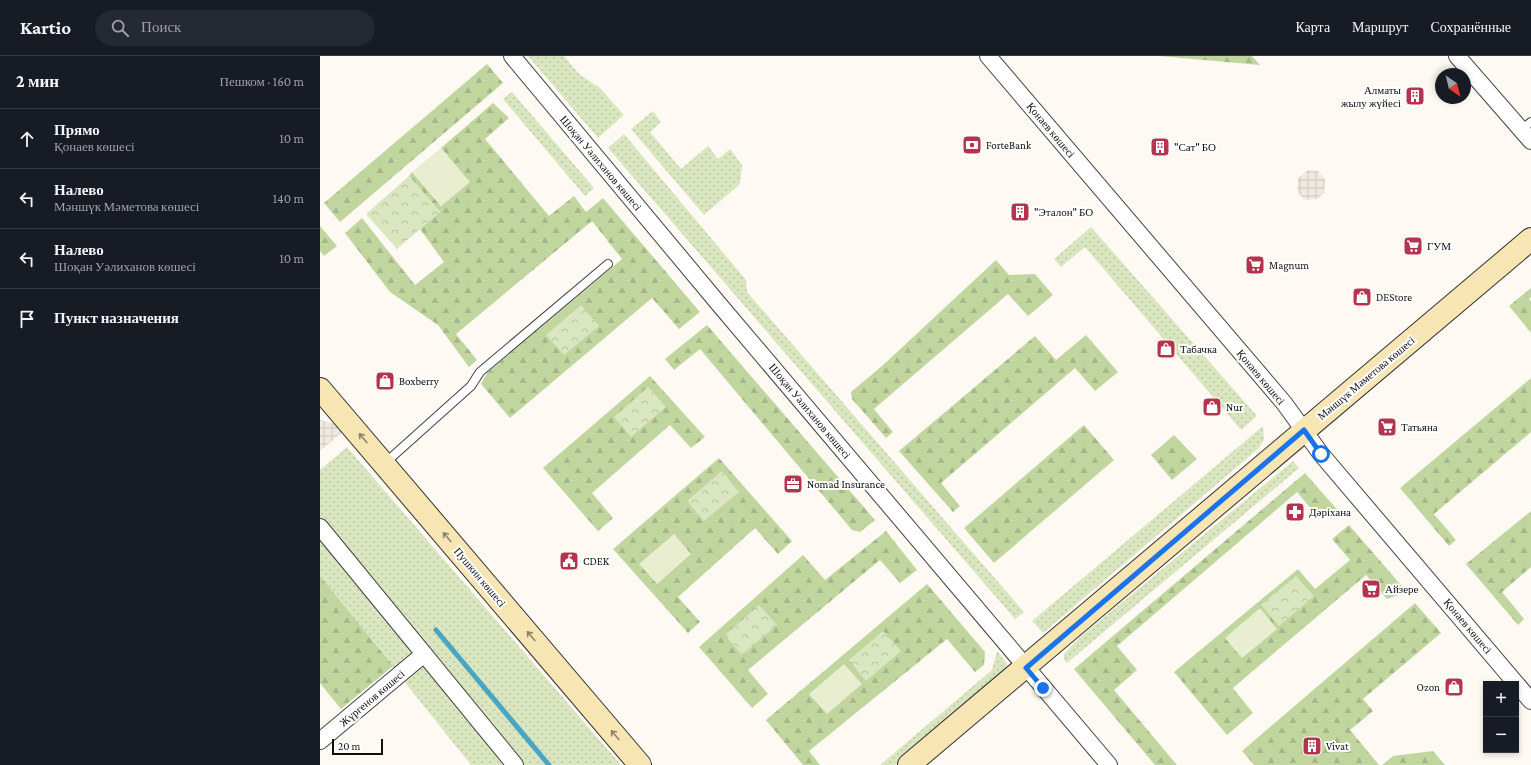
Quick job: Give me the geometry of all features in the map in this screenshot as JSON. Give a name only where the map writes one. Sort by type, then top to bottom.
[{"type":"street","name":"Шоқан Уәлиханов көшесі","points":[[512,56],[1109,765]]},
{"type":"street","name":"Қонаев көшесі","points":[[988,56],[1284,403],[1326,460],[1531,701]]},
{"type":"street","points":[[1457,56],[1528,131]]},
{"type":"street","name":"Мәншүк Мәметова көшесі","points":[[909,765],[1026,668],[1304,430],[1531,239]]},
{"type":"street","name":"Пушкин көшесі","points":[[320,388],[640,765]]},
{"type":"street","points":[[320,527],[515,765]]},
{"type":"street","name":"Жүргенов көшесі","points":[[320,741],[424,654]]},
{"type":"lane","points":[[384,464],[472,386],[480,372],[608,264]]},
{"type":"green space","points":[[528,56],[564,56],[579,74],[600,88],[624,115],[598,138]]},
{"type":"green space","points":[[1159,56],[1252,56],[1260,65]]},
{"type":"green space","points":[[487,64],[503,83],[340,222],[324,203]]},
{"type":"green space","points":[[512,92],[594,188],[585,196],[503,99]]},
{"type":"green space","points":[[493,103],[509,118],[485,139],[549,216],[574,196],[586,212],[603,198],[700,312],[679,329],[652,298],[510,418],[481,384],[487,373],[622,259],[592,221],[456,334],[477,360],[469,367],[438,325],[390,292],[345,233],[362,218],[415,285],[444,262],[420,229],[440,212],[409,176],[412,172],[441,206],[469,182],[441,148]]},
{"type":"green space","points":[[653,111],[661,122],[650,132],[681,169],[708,146],[718,159],[730,149],[742,165],[740,184],[704,215],[631,129]]},
{"type":"green space","points":[[624,134],[746,280],[747,292],[1024,612],[1015,619],[608,148]]},
{"type":"green space","points":[[441,148],[470,182],[441,206],[412,172]]},
{"type":"green space","points":[[409,176],[440,212],[397,249],[366,214]]},
{"type":"green space","points":[[320,226],[337,246],[324,256],[320,251]]},
{"type":"green space","points":[[1091,227],[1257,416],[1241,430],[1085,247],[1061,267],[1054,259]]},
{"type":"green space","points":[[996,260],[1009,275],[1035,274],[1053,295],[1028,316],[1008,294],[874,409],[893,432],[886,438],[852,399],[851,392],[882,366]]},
{"type":"green space","points":[[1531,288],[1531,297],[1529,299],[1531,301],[1531,333],[1509,306]]},
{"type":"green space","points":[[581,305],[599,326],[564,355],[546,335]]},
{"type":"green space","points":[[707,325],[875,520],[860,532],[852,530],[700,349],[674,370],[665,359]]},
{"type":"green space","points":[[1086,335],[1118,372],[1095,391],[1075,368],[941,483],[960,506],[953,512],[899,451],[1035,336],[1056,360]]},
{"type":"green space","points":[[650,376],[705,437],[691,448],[670,425],[592,493],[613,518],[598,531],[543,468]]},
{"type":"green space","points":[[1531,378],[1531,432],[1434,514],[1456,540],[1449,546],[1400,488]]},
{"type":"green space","points":[[648,387],[666,407],[631,437],[614,417]]},
{"type":"green space","points":[[1084,425],[1114,460],[994,563],[964,528]]},
{"type":"green space","points":[[1263,426],[1264,440],[1259,448],[1043,633],[1032,621]]},
{"type":"green space","points":[[1174,435],[1197,459],[1172,480],[1151,455]]},
{"type":"green space","points":[[347,447],[621,765],[471,765],[320,576],[320,470]]},
{"type":"green space","points":[[719,458],[792,541],[778,554],[755,528],[678,597],[700,622],[688,633],[613,549]]},
{"type":"green space","points":[[1293,461],[1299,468],[1067,663],[1064,660],[1064,654],[1079,638]]},
{"type":"green space","points":[[722,471],[739,492],[704,521],[687,501]]},
{"type":"green space","points":[[1305,473],[1341,514],[1317,516],[1297,492],[1117,646],[1137,670],[1114,690],[1177,765],[1155,765],[1074,669]]},
{"type":"green space","points":[[1531,511],[1531,567],[1502,592],[1524,619],[1518,625],[1466,564]]},
{"type":"green space","points":[[1349,525],[1407,592],[1387,599],[1366,575],[1233,688],[1253,713],[1227,735],[1174,672],[1298,569],[1315,589],[1350,560],[1332,539]]},
{"type":"green space","points":[[886,531],[917,570],[900,583],[880,560],[748,670],[768,694],[752,708],[699,647],[803,555],[825,580]]},
{"type":"green space","points":[[674,534],[691,554],[657,584],[639,564]]},
{"type":"green space","points":[[320,576],[393,666],[341,709],[320,683]]},
{"type":"green space","points":[[1296,576],[1314,596],[1279,626],[1261,605]]},
{"type":"green space","points":[[927,584],[985,652],[984,665],[975,672],[947,639],[809,751],[820,765],[803,765],[766,720]]},
{"type":"green space","points":[[1415,603],[1441,633],[1363,699],[1373,711],[1350,730],[1379,765],[1254,765],[1242,751]]},
{"type":"green space","points":[[759,605],[777,625],[742,655],[725,635]]},
{"type":"green space","points":[[1260,608],[1277,629],[1242,658],[1225,638]]},
{"type":"green space","points":[[883,631],[901,651],[866,681],[849,660]]},
{"type":"green space","points":[[997,651],[1007,664],[1003,675],[895,765],[880,765],[992,670]]},
{"type":"green space","points":[[844,664],[862,684],[827,714],[809,694]]},
{"type":"green space","points":[[1433,751],[1445,765],[1382,765],[1393,756]]},
{"type":"shaded area","points":[[1308,170],[1318,171],[1325,180],[1324,193],[1317,199],[1304,200],[1297,191],[1298,178]]},
{"type":"shaded area","points":[[320,420],[336,424],[344,431],[320,451]]},
{"type":"waterway","points":[[436,630],[549,765]]},
{"type":"place","name":"Алматы жылу жүйесі","points":[[1415,96]]},
{"type":"place","name":"ForteBank","points":[[972,145]]},
{"type":"place","name":"\"Сат\" БО","points":[[1160,147]]},
{"type":"place","name":"\"Эталон\" БО","points":[[1020,212]]},
{"type":"place","name":"ГУМ","points":[[1413,246]]},
{"type":"place","name":"Magnum","points":[[1255,265]]},
{"type":"place","name":"DEStore","points":[[1362,297]]},
{"type":"place","name":"Табачка","points":[[1166,349]]},
{"type":"place","name":"Boxberry","points":[[385,381]]},
{"type":"place","name":"Nur","points":[[1212,407]]},
{"type":"place","name":"Татьяна","points":[[1387,427]]},
{"type":"place","name":"Nomad Insurance","points":[[793,484]]},
{"type":"place","name":"Дәріхана","points":[[1295,512]]},
{"type":"place","name":"CDEK","points":[[569,561]]},
{"type":"place","name":"Айзере","points":[[1371,589]]},
{"type":"place","name":"Ozon","points":[[1454,687]]},
{"type":"place","name":"Vivat","points":[[1312,746]]},
{"type":"route","points":[[1043,688],[1026,668],[1304,430],[1321,454]]}]
